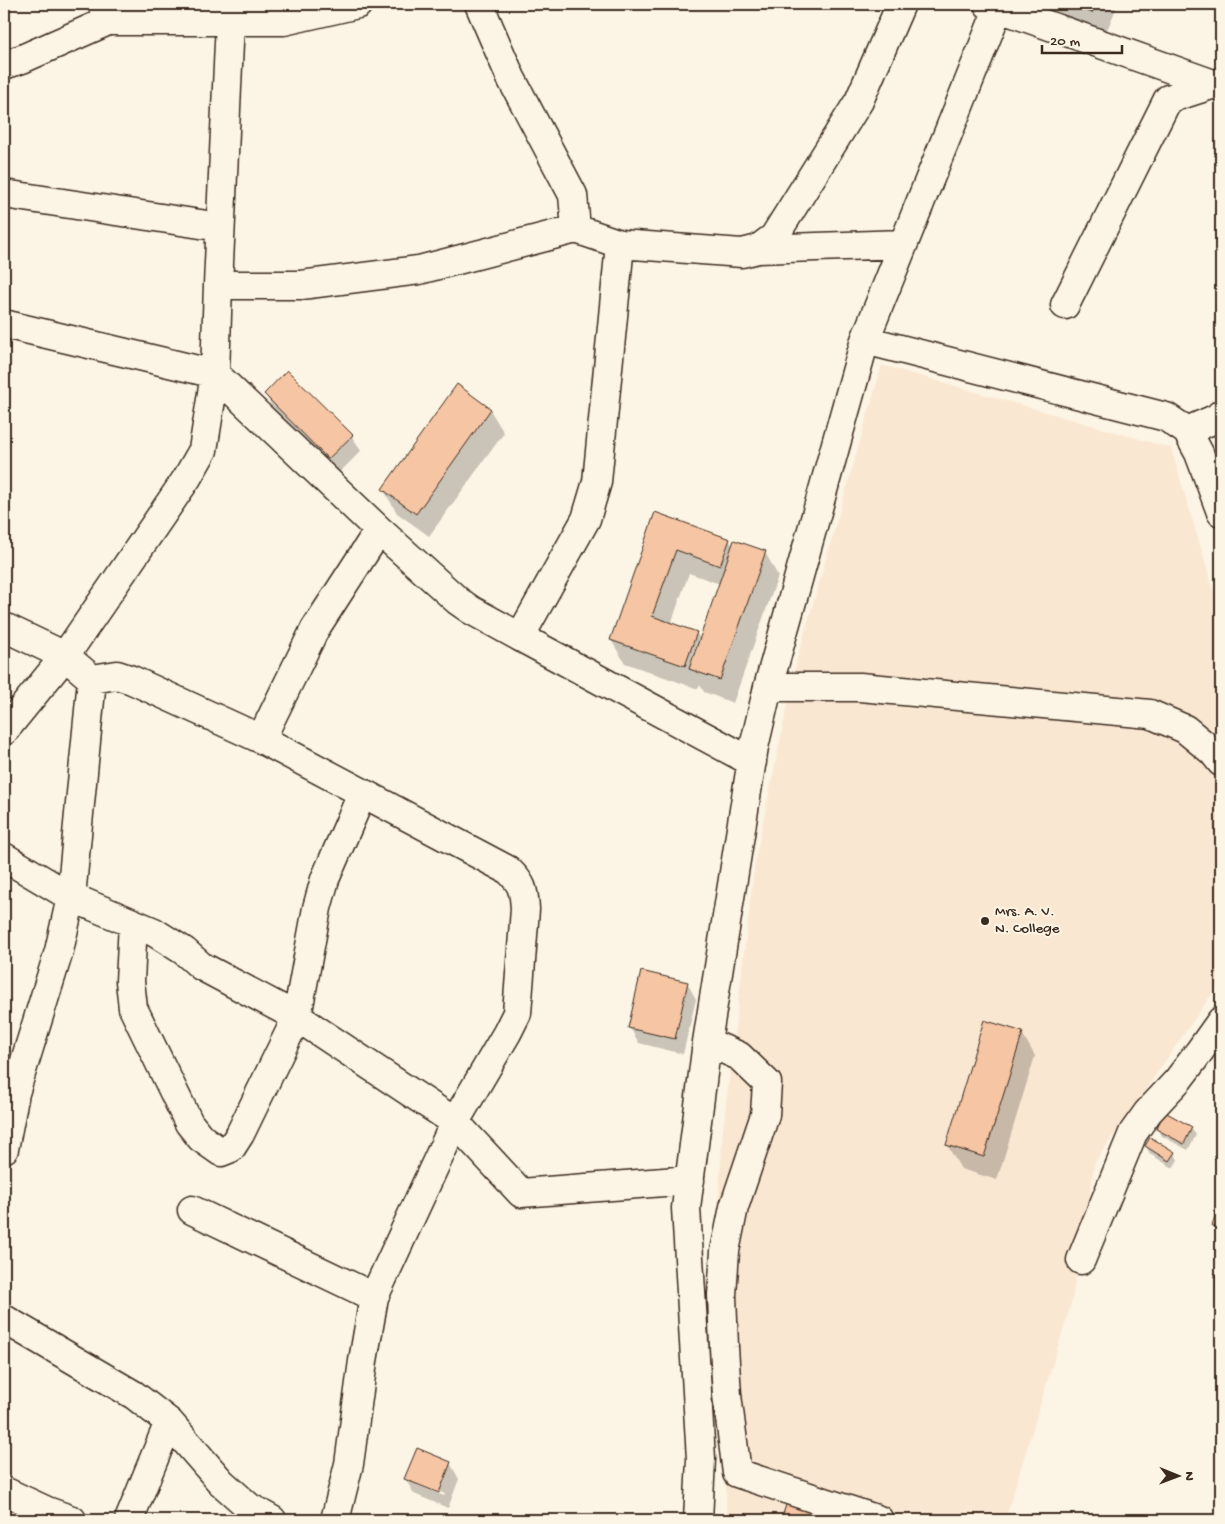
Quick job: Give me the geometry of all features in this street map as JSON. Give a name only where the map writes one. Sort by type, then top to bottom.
[{"type":"street","points":[[4,65],[22,59],[105,12],[231,13],[284,21],[358,4]]},
{"type":"street","points":[[479,4],[511,78],[574,194],[576,229]]},
{"type":"street","points":[[758,249],[774,237],[858,102],[901,4]]},
{"type":"street","points":[[698,1520],[701,1459],[686,1208],[707,1042],[754,747],[768,687],[865,340],[996,5],[1219,85]]},
{"type":"street","points":[[4,731],[65,656],[187,478],[203,450],[215,374],[231,13]]},
{"type":"street","points":[[1065,305],[1168,99],[1219,85]]},
{"type":"street","points":[[4,194],[220,228]]},
{"type":"street","points":[[218,285],[301,285],[418,270],[576,229],[620,244],[742,253],[758,249],[904,244]]},
{"type":"street","points":[[520,637],[586,519],[597,482],[620,244]]},
{"type":"street","points":[[4,324],[215,374],[379,530],[458,601],[520,637],[752,762]]},
{"type":"street","points":[[865,340],[1166,417],[1187,432],[1199,453],[1221,512]]},
{"type":"street","points":[[1187,432],[1217,418],[1221,414]]},
{"type":"street","points":[[261,739],[315,629],[379,530]]},
{"type":"street","points":[[4,627],[65,656],[92,679],[117,675],[132,680],[261,739],[508,870],[518,880],[524,892],[525,909],[517,1013],[508,1032],[454,1122],[374,1297],[348,1464],[337,1520]]},
{"type":"street","points":[[4,1149],[10,1090],[59,951],[72,897],[92,679]]},
{"type":"street","points":[[768,687],[860,687],[1150,714],[1185,729],[1213,752],[1221,762]]},
{"type":"street","points":[[133,923],[130,980],[133,1008],[189,1123],[200,1138],[221,1152],[231,1148],[240,1134],[297,1017],[317,908],[325,879],[362,794]]},
{"type":"street","points":[[4,857],[72,897],[154,932],[184,951],[201,966],[297,1017],[454,1122],[521,1193],[690,1180]]},
{"type":"street","points":[[1081,1260],[1133,1134],[1148,1112],[1178,1080],[1221,1021]]},
{"type":"street","points":[[707,1042],[739,1056],[767,1083],[765,1115],[734,1207],[725,1251],[722,1295],[724,1348],[727,1395],[737,1473],[879,1520]]},
{"type":"street","points":[[192,1210],[374,1297]]},
{"type":"street","points":[[4,1319],[134,1395],[169,1422],[221,1482],[249,1507],[272,1520]]},
{"type":"street","points":[[129,1520],[169,1422]]},
{"type":"street","points":[[4,1491],[46,1511],[72,1520]]},
{"type":"shaded area","name":"Mrs. A. V. N. College","points":[[882,365],[1171,448],[1221,615],[1221,981],[1095,1162],[1072,1301],[1005,1520],[726,1520],[726,1479],[712,1297],[723,1129],[755,861],[797,659]]},
{"type":"building","points":[[1070,4],[1095,4],[1092,13]]},
{"type":"building","points":[[287,370],[353,435],[328,459],[264,394]]},
{"type":"building","points":[[457,384],[491,409],[416,514],[382,489]]},
{"type":"building","points":[[655,512],[730,539],[720,566],[676,550],[652,616],[697,632],[685,666],[610,640]]},
{"type":"building","points":[[734,540],[766,551],[720,680],[689,669]]},
{"type":"building","points":[[641,971],[688,982],[675,1039],[628,1028]]},
{"type":"building","points":[[984,1020],[1023,1032],[984,1157],[946,1145]]},
{"type":"building","points":[[1165,1112],[1192,1127],[1184,1144],[1156,1129]]},
{"type":"building","points":[[1150,1137],[1175,1152],[1169,1161],[1145,1146]]},
{"type":"building","points":[[1218,1205],[1221,1206],[1221,1228],[1212,1226]]},
{"type":"building","points":[[1216,1274],[1221,1274],[1221,1303],[1217,1303]]},
{"type":"building","points":[[417,1448],[451,1462],[439,1493],[404,1479]]},
{"type":"building","points":[[787,1502],[821,1513],[819,1520],[781,1520]]},
{"type":"place","name":"Mrs. A. V. N. College","points":[[985,921]]}]
